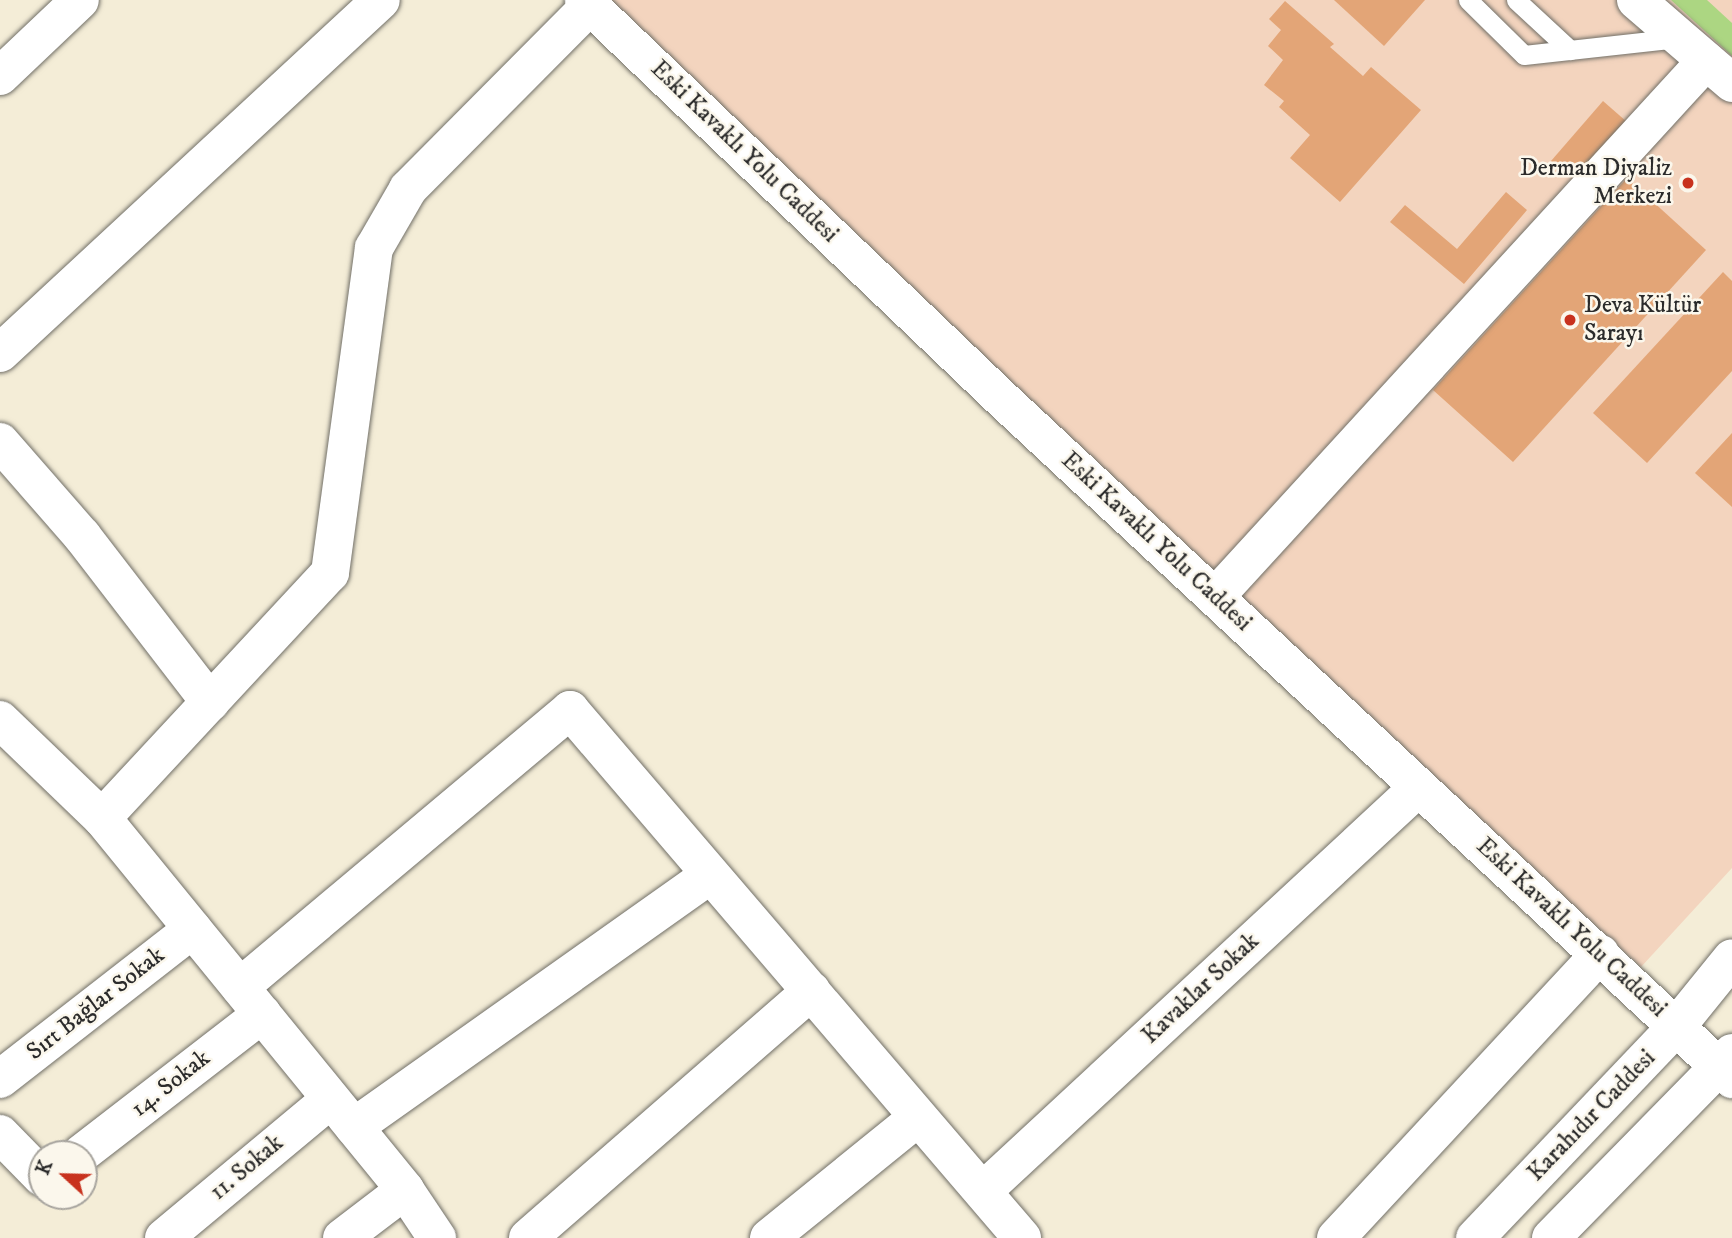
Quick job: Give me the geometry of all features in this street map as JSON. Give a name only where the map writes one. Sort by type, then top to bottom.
[{"type":"main road","points":[[0,76],[80,0]]},
{"type":"main road","points":[[0,353],[381,0]]},
{"type":"main road","points":[[1215,597],[1706,61],[1636,0]]},
{"type":"main road","points":[[103,818],[330,573],[374,248],[408,189],[587,3]]},
{"type":"main road","name":"Eski Kavaklı Yolu Caddesi","points":[[587,3],[1002,399],[1677,1026],[1728,1066]]},
{"type":"main road","points":[[0,442],[82,536],[210,702]]},
{"type":"main road","name":"14. Sokak","points":[[97,1140],[570,710],[710,875]]},
{"type":"main road","points":[[0,720],[103,818],[405,1190],[437,1238]]},
{"type":"main road","name":"Kavaklar Sokak","points":[[983,1191],[1419,786]]},
{"type":"main road","points":[[710,875],[1022,1238]]},
{"type":"main road","name":"11. Sokak","points":[[164,1238],[342,1113],[710,875]]},
{"type":"main road","name":"Sırt Bağlar Sokak","points":[[0,1079],[192,929]]},
{"type":"main road","points":[[1336,1238],[1600,954]]},
{"type":"main road","name":"Karahıdır Caddesi","points":[[1475,1238],[1677,1026],[1732,958]]},
{"type":"main road","points":[[528,1238],[811,991]]},
{"type":"main road","points":[[1551,1238],[1728,1066]]},
{"type":"main road","points":[[769,1238],[917,1118]]},
{"type":"main road","points":[[0,1134],[28,1163]]},
{"type":"main road","points":[[342,1238],[405,1190]]},
{"type":"lane","points":[[1468,0],[1524,55],[1570,50],[1706,61]]},
{"type":"lane","points":[[1516,0],[1570,50]]},
{"type":"shaded area","points":[[585,0],[1732,0],[1732,868],[1641,967],[686,97]]},
{"type":"green space","points":[[1671,0],[1707,0],[1732,23],[1732,56]]},
{"type":"building","points":[[1334,0],[1425,0],[1384,46]]},
{"type":"building","points":[[1285,1],[1334,44],[1330,47],[1363,76],[1371,67],[1421,110],[1340,202],[1290,158],[1310,135],[1279,107],[1284,101],[1264,85],[1283,60],[1268,46],[1281,30],[1269,19]]},
{"type":"building","points":[[1603,101],[1627,122],[1575,181],[1551,161]]},
{"type":"building","name":"Deva Kültür Sarayı","points":[[1627,178],[1706,250],[1513,462],[1433,390]]},
{"type":"building","points":[[1506,192],[1527,210],[1464,284],[1390,222],[1405,205],[1457,249]]},
{"type":"building","points":[[1723,272],[1732,281],[1732,371],[1647,463],[1593,413]]},
{"type":"building","points":[[1732,433],[1732,507],[1695,473]]},
{"type":"place","name":"Derman Diyaliz Merkezi","points":[[1688,183]]},
{"type":"place","name":"Deva Kültür Sarayı","points":[[1570,320]]}]
